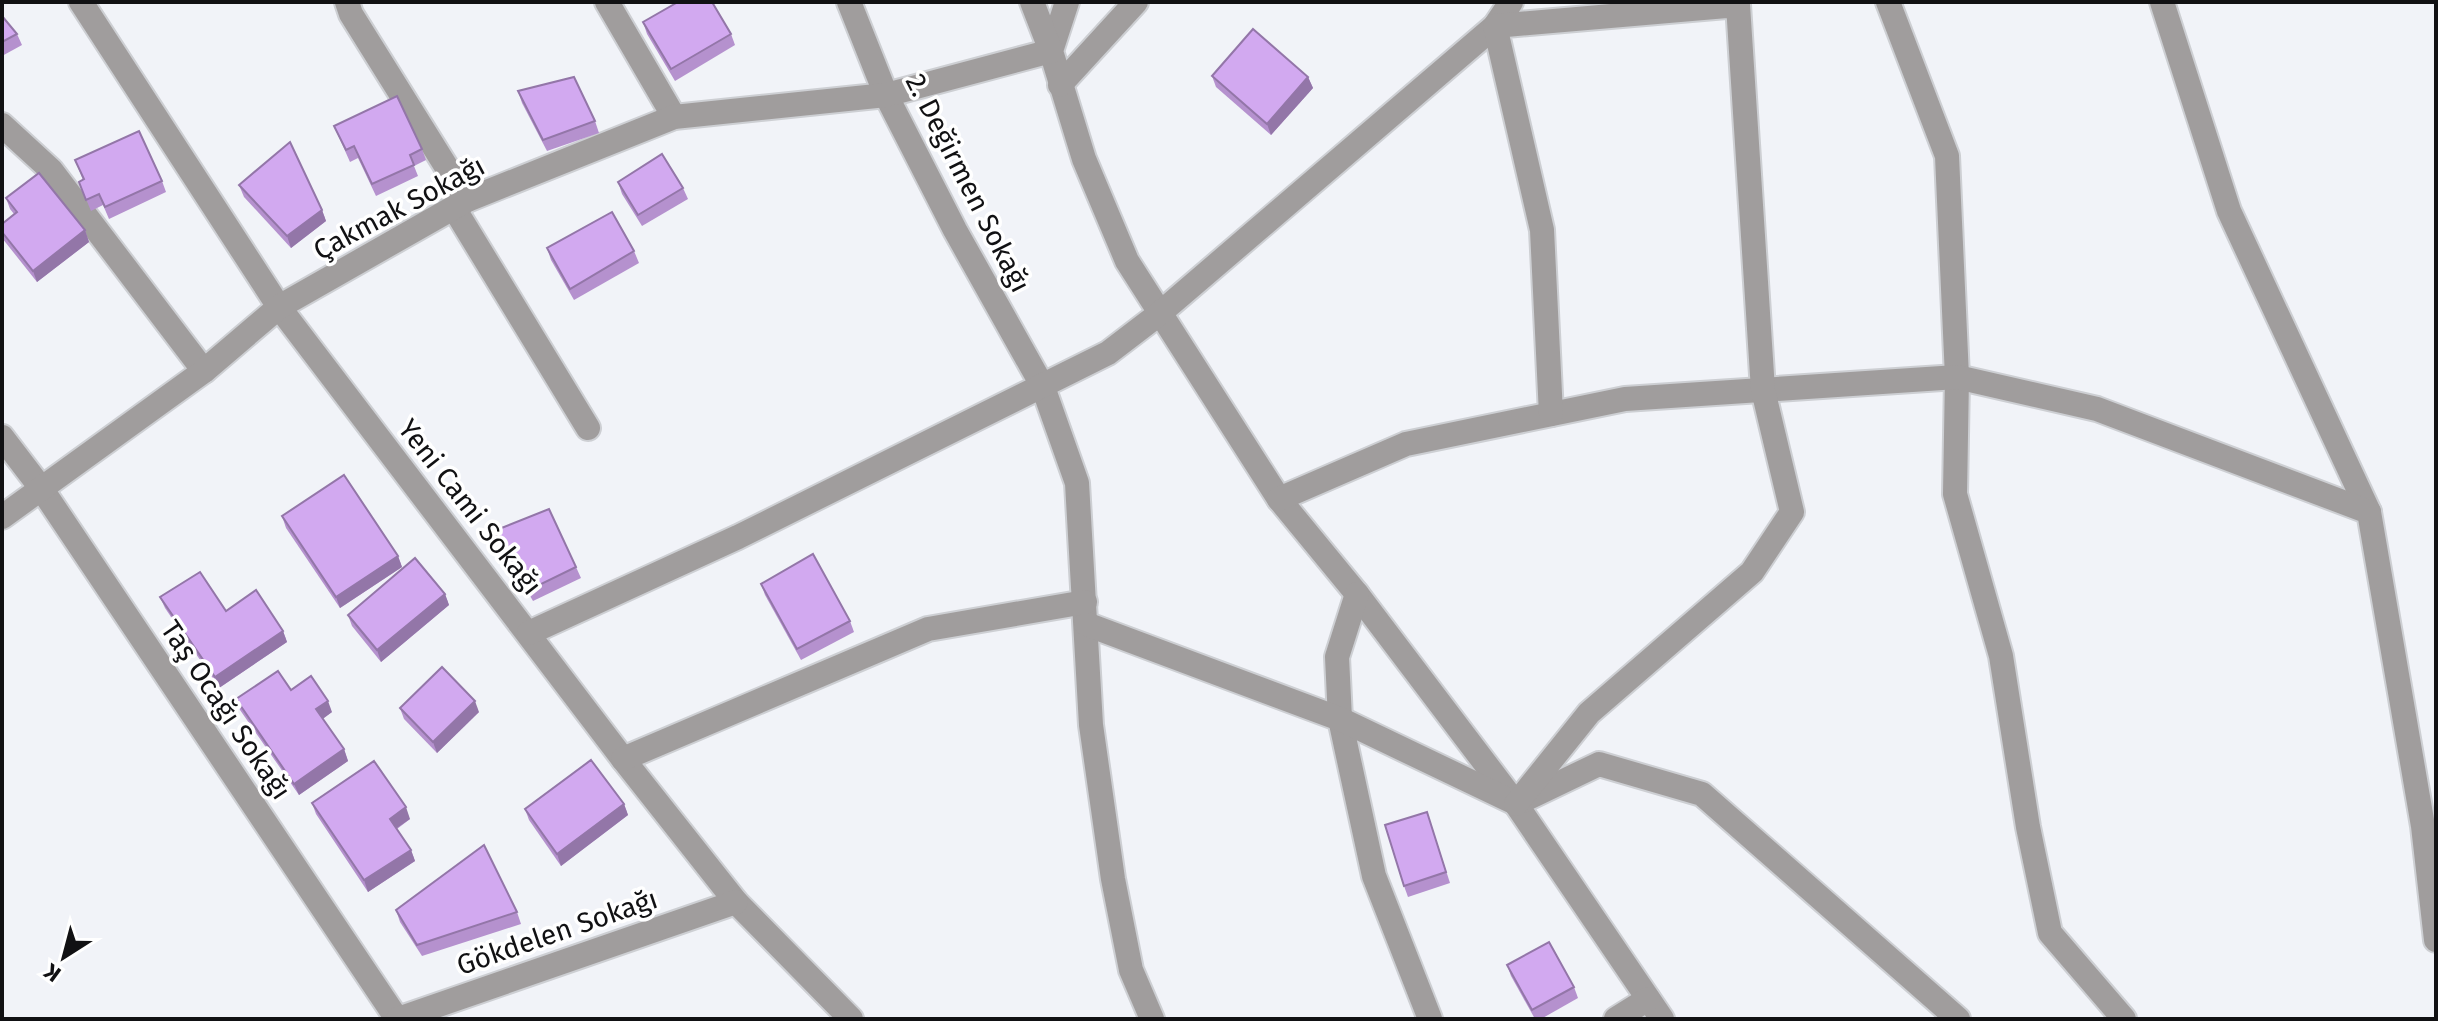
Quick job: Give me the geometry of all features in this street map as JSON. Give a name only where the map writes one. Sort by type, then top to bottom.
[{"type":"street","name":"Yeni Cami Sokağı","points":[[81,2],[279,307],[623,759],[736,902],[851,1019]]},
{"type":"street","points":[[347,2],[351,14],[588,428]]},
{"type":"street","points":[[607,2],[674,117]]},
{"type":"street","name":"2. Değirmen Sokağı","points":[[849,2],[886,95],[955,230],[1043,387],[1077,483],[1091,725],[1113,879],[1131,970],[1152,1019]]},
{"type":"street","points":[[1032,2],[1051,51],[1084,159],[1127,261],[1159,314],[1279,499],[1357,594],[1516,804],[1662,1019]]},
{"type":"street","points":[[1051,51],[1067,2]]},
{"type":"street","points":[[1060,85],[1136,2]]},
{"type":"street","points":[[529,633],[738,537],[1108,353],[1159,314],[1495,26],[1511,2]]},
{"type":"street","points":[[1888,2],[1947,156],[1957,377],[1955,494],[2001,656],[2028,827],[2050,933],[2124,1019]]},
{"type":"street","points":[[2162,2],[2229,211],[2369,512],[2423,826],[2436,940]]},
{"type":"street","points":[[1495,26],[1738,5],[1763,390],[1792,512],[1752,572],[1589,713],[1516,804]]},
{"type":"street","points":[[1495,26],[1542,230],[1551,414]]},
{"type":"street","name":"Çakmak Sokağı","points":[[2,517],[204,371],[279,307],[461,204],[674,117],[886,95],[1051,51]]},
{"type":"street","points":[[2,125],[51,170],[204,371]]},
{"type":"street","points":[[1279,499],[1406,444],[1625,399],[1957,377],[2097,409],[2369,512]]},
{"type":"street","name":"Taş Ocağı Sokağı","points":[[2,437],[41,488],[397,1019]]},
{"type":"street","points":[[1357,594],[1337,657],[1340,719],[1374,876],[1430,1019]]},
{"type":"street","points":[[623,759],[928,629],[1086,613],[1340,719],[1516,804]]},
{"type":"street","points":[[1516,804],[1599,764],[1702,794],[1958,1019]]},
{"type":"street","name":"Gökdelen Sokağı","points":[[397,1019],[736,902]]},
{"type":"street","points":[[1616,1019],[1648,999]]},
{"type":"building","points":[[678,2],[712,2],[731,34],[671,69],[643,22]]},
{"type":"building","points":[[2,16],[17,34],[2,42]]},
{"type":"building","points":[[1253,29],[1308,77],[1267,124],[1212,76]]},
{"type":"building","points":[[574,77],[595,121],[543,140],[518,91]]},
{"type":"building","points":[[397,96],[422,149],[410,155],[414,165],[372,184],[354,146],[346,150],[334,126]]},
{"type":"building","points":[[139,131],[162,181],[105,207],[99,194],[86,200],[79,182],[84,179],[75,160]]},
{"type":"building","points":[[290,142],[322,210],[287,236],[239,185]]},
{"type":"building","points":[[662,154],[683,188],[638,215],[618,182]]},
{"type":"building","points":[[39,173],[85,230],[33,271],[2,232],[2,224],[17,212],[6,198]]},
{"type":"building","points":[[612,212],[634,251],[570,289],[547,248]]},
{"type":"building","points":[[344,475],[398,556],[336,597],[282,516]]},
{"type":"building","points":[[549,509],[576,567],[529,590],[494,531]]},
{"type":"building","points":[[813,554],[850,621],[797,649],[761,584]]},
{"type":"building","points":[[415,558],[445,594],[377,650],[348,615]]},
{"type":"building","points":[[200,572],[226,611],[256,590],[283,631],[215,677],[160,597]]},
{"type":"building","points":[[442,667],[475,701],[433,742],[400,708]]},
{"type":"building","points":[[278,671],[291,690],[311,676],[328,701],[316,709],[344,749],[294,784],[236,699]]},
{"type":"building","points":[[591,760],[624,804],[557,854],[525,809]]},
{"type":"building","points":[[374,761],[406,807],[390,819],[411,850],[364,880],[312,803]]},
{"type":"building","points":[[1427,812],[1446,872],[1404,886],[1385,825]]},
{"type":"building","points":[[484,845],[517,912],[417,945],[396,910]]},
{"type":"building","points":[[1549,942],[1574,987],[1532,1010],[1507,965]]}]
